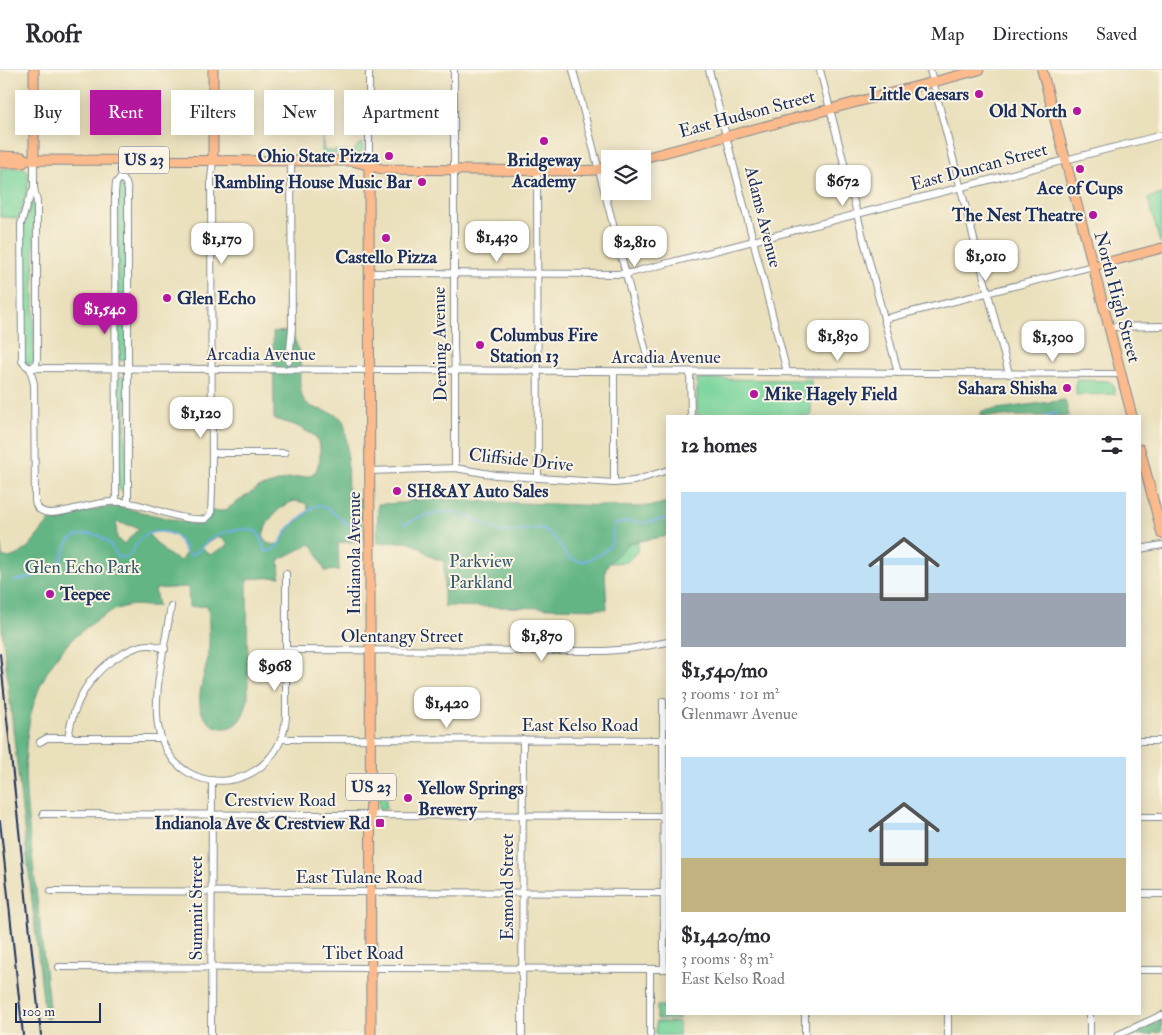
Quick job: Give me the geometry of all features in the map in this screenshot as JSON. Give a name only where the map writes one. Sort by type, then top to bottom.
[{"type":"main road","points":[[30,160],[34,70]]},
{"type":"main road","points":[[213,70],[213,160]]},
{"type":"main road","name":"East Hudson Street","points":[[651,156],[979,70]]},
{"type":"main road","name":"North High Street","points":[[1042,70],[1132,415]]},
{"type":"main road","points":[[0,156],[22,157],[30,160]]},
{"type":"main road","points":[[0,163],[23,163],[30,160]]},
{"type":"main road","name":"US 23","points":[[30,160],[352,161],[369,166]]},
{"type":"main road","points":[[369,166],[382,169],[454,170],[537,171],[599,169]]},
{"type":"main road","name":"Indianola Avenue","points":[[369,166],[371,1035]]},
{"type":"main road","points":[[1093,266],[1162,248]]},
{"type":"main road","points":[[1141,453],[1162,534]]},
{"type":"street","name":"Indianola Avenue","points":[[369,70],[369,166]]},
{"type":"street","name":"Deming Avenue","points":[[454,70],[455,468]]},
{"type":"street","points":[[574,70],[651,372]]},
{"type":"street","name":"Adams Avenue","points":[[709,70],[787,372]]},
{"type":"street","points":[[820,70],[898,373]]},
{"type":"street","points":[[930,70],[1009,374]]},
{"type":"street","name":"East Duncan Street","points":[[370,273],[626,274],[1162,135]]},
{"type":"street","points":[[30,160],[37,202],[37,358],[36,364],[30,368]]},
{"type":"street","points":[[116,502],[114,193],[116,183],[121,177],[121,160]]},
{"type":"street","points":[[34,188],[26,204],[21,224],[22,361],[30,368],[34,384],[35,501],[37,507],[44,512],[52,513],[116,502],[128,502],[185,518],[206,519],[212,511],[211,179],[213,160]]},
{"type":"street","points":[[289,361],[292,320],[292,161]]},
{"type":"street","points":[[537,171],[538,478]]},
{"type":"street","points":[[121,177],[126,182],[128,190],[128,502]]},
{"type":"street","points":[[884,319],[1093,266]]},
{"type":"street","points":[[1108,327],[1162,326]]},
{"type":"street","name":"Arcadia Avenue","points":[[30,368],[1121,374]]},
{"type":"street","points":[[614,371],[614,483]]},
{"type":"street","points":[[690,372],[691,415]]},
{"type":"street","points":[[212,453],[285,453]]},
{"type":"street","name":"Cliffside Drive","points":[[370,471],[455,468],[481,473],[614,483],[634,481],[666,471]]},
{"type":"street","points":[[1141,549],[1162,545]]},
{"type":"street","points":[[172,606],[156,708],[161,738],[169,753],[181,766],[196,775],[212,780],[239,778],[257,769],[272,756],[282,739],[286,717],[286,574]]},
{"type":"street","name":"Olentangy Street","points":[[286,650],[605,651],[666,642]]},
{"type":"street","points":[[68,738],[73,714],[79,699],[89,683],[102,668],[119,655],[136,647],[151,645],[165,649]]},
{"type":"street","points":[[663,702],[666,740],[666,969]]},
{"type":"street","points":[[40,742],[45,738],[161,738]]},
{"type":"street","name":"East Kelso Road","points":[[282,739],[666,740]]},
{"type":"street","name":"Esmond Street","points":[[522,1035],[523,740]]},
{"type":"street","points":[[1141,741],[1162,741]]},
{"type":"street","name":"Summit Street","points":[[211,1035],[212,780]]},
{"type":"street","name":"Crestview Road","points":[[43,814],[666,816]]},
{"type":"street","points":[[1141,817],[1162,817]]},
{"type":"street","name":"East Tulane Road","points":[[51,891],[666,892]]},
{"type":"street","points":[[1141,894],[1162,894]]},
{"type":"street","name":"Tibet Road","points":[[59,967],[666,969]]},
{"type":"street","points":[[650,969],[650,1035]]},
{"type":"street","points":[[1141,970],[1162,970]]},
{"type":"street","points":[[805,1015],[805,1035]]},
{"type":"street","points":[[948,1015],[948,1035]]},
{"type":"street","points":[[1090,1015],[1090,1035]]},
{"type":"street","points":[[1118,1035],[1162,1015]]},
{"type":"green space","points":[[322,138],[324,151],[354,151],[359,144],[363,144],[363,151],[359,154],[322,154]]},
{"type":"green space","points":[[23,168],[27,170],[28,176],[26,194],[18,218],[0,217],[0,169]]},
{"type":"green space","points":[[121,183],[125,189],[126,359],[121,361],[118,359],[118,186]]},
{"type":"green space","points":[[1162,194],[1162,242],[1160,243],[1148,198]]},
{"type":"green space","points":[[31,203],[34,206],[34,363],[30,366],[24,361],[24,225]]},
{"type":"green space","name":"Glen Echo Park","points":[[291,331],[298,347],[300,387],[305,402],[310,406],[334,414],[343,421],[347,446],[348,498],[363,499],[363,541],[338,543],[339,570],[325,571],[314,547],[310,544],[279,560],[280,577],[247,579],[248,698],[242,717],[230,727],[220,728],[211,724],[202,713],[200,692],[207,663],[209,644],[208,606],[189,607],[188,587],[155,589],[158,606],[127,606],[107,614],[76,636],[54,661],[39,689],[30,719],[26,751],[28,816],[50,1016],[48,1019],[45,1018],[0,611],[0,539],[2,556],[9,558],[20,554],[30,545],[51,519],[114,506],[201,526],[201,519],[211,511],[224,511],[258,488],[291,478],[309,476],[316,471],[320,459],[320,447],[315,436],[295,425],[274,419],[273,332]],"holes":[[[294,501],[306,503],[308,513],[292,525],[280,543],[274,545],[267,543],[263,536],[267,524],[274,514],[288,503]],[[116,522],[139,528],[123,544],[117,538]],[[158,531],[169,533],[179,540],[186,553],[180,561],[166,553],[148,534]],[[216,537],[223,539],[228,545],[210,555],[202,547]]]},
{"type":"green space","points":[[122,376],[125,378],[126,490],[122,492],[119,490],[118,379]]},
{"type":"green space","name":"Mike Hagely Field","points":[[697,379],[811,380],[811,415],[697,415]]},
{"type":"green space","points":[[1076,380],[1109,381],[1113,384],[1115,394],[1076,395]]},
{"type":"green space","points":[[1065,400],[1069,415],[980,415],[982,411]]},
{"type":"green space","name":"Parkview Parkland","points":[[458,499],[489,502],[638,507],[666,502],[666,536],[629,543],[609,563],[605,571],[607,609],[444,606],[444,561],[430,556],[418,546],[409,543],[377,543],[378,504],[404,503],[412,500]]},
{"type":"green space","points":[[638,542],[637,552],[627,562],[609,563],[629,543]]},
{"type":"green space","points":[[379,781],[386,781],[386,809],[379,809]]},
{"type":"green space","points":[[657,1006],[666,1006],[666,1015],[679,1015],[679,1019],[657,1019]]},
{"type":"green space","points":[[1162,1020],[1162,1031],[1158,1033],[1153,1033],[1152,1035],[1128,1035]]},
{"type":"green space","points":[[656,1022],[679,1022],[679,1035],[656,1035]]},
{"type":"waterway","points":[[1048,415],[1056,413]]},
{"type":"waterway","points":[[14,581],[50,570],[57,565],[70,540],[84,534],[100,536],[110,545],[118,557],[123,558],[130,554],[141,538],[154,532],[174,535],[190,555],[195,554],[208,541],[218,535],[245,529],[257,532],[265,551],[272,551],[279,544],[288,529],[315,506],[325,507],[347,524],[356,527]]},
{"type":"waterway","points":[[404,524],[430,514],[450,512],[467,516],[501,532],[541,528],[549,532],[568,557],[581,561],[591,559],[608,547],[612,540],[615,524],[630,521],[643,523],[666,518]]},
{"type":"railway","points":[[0,654],[41,1035]]},
{"type":"railway","points":[[0,821],[23,1035]]},
{"type":"place","name":"Little Caesars","points":[[979,94]]},
{"type":"place","name":"Old North","points":[[1077,111]]},
{"type":"place","name":"Bridgeway Academy","points":[[544,141]]},
{"type":"place","name":"Ohio State Pizza","points":[[389,156]]},
{"type":"place","name":"Ace of Cups","points":[[1080,169]]},
{"type":"place","name":"Rambling House Music Bar","points":[[422,182]]},
{"type":"place","name":"The Nest Theatre","points":[[1093,215]]},
{"type":"place","name":"Castello Pizza","points":[[386,238]]},
{"type":"place","name":"Glen Echo","points":[[167,298]]},
{"type":"place","name":"Columbus Fire Station 13","points":[[480,345]]},
{"type":"place","name":"Sahara Shisha","points":[[1067,388]]},
{"type":"place","name":"Mike Hagely Field","points":[[754,394]]},
{"type":"place","name":"SH&AY Auto Sales","points":[[397,491]]},
{"type":"place","name":"Teepee","points":[[50,594]]},
{"type":"place","name":"Yellow Springs Brewery","points":[[408,798]]},
{"type":"place","name":"Indianola Ave & Crestview Rd","points":[[380,823]]}]
